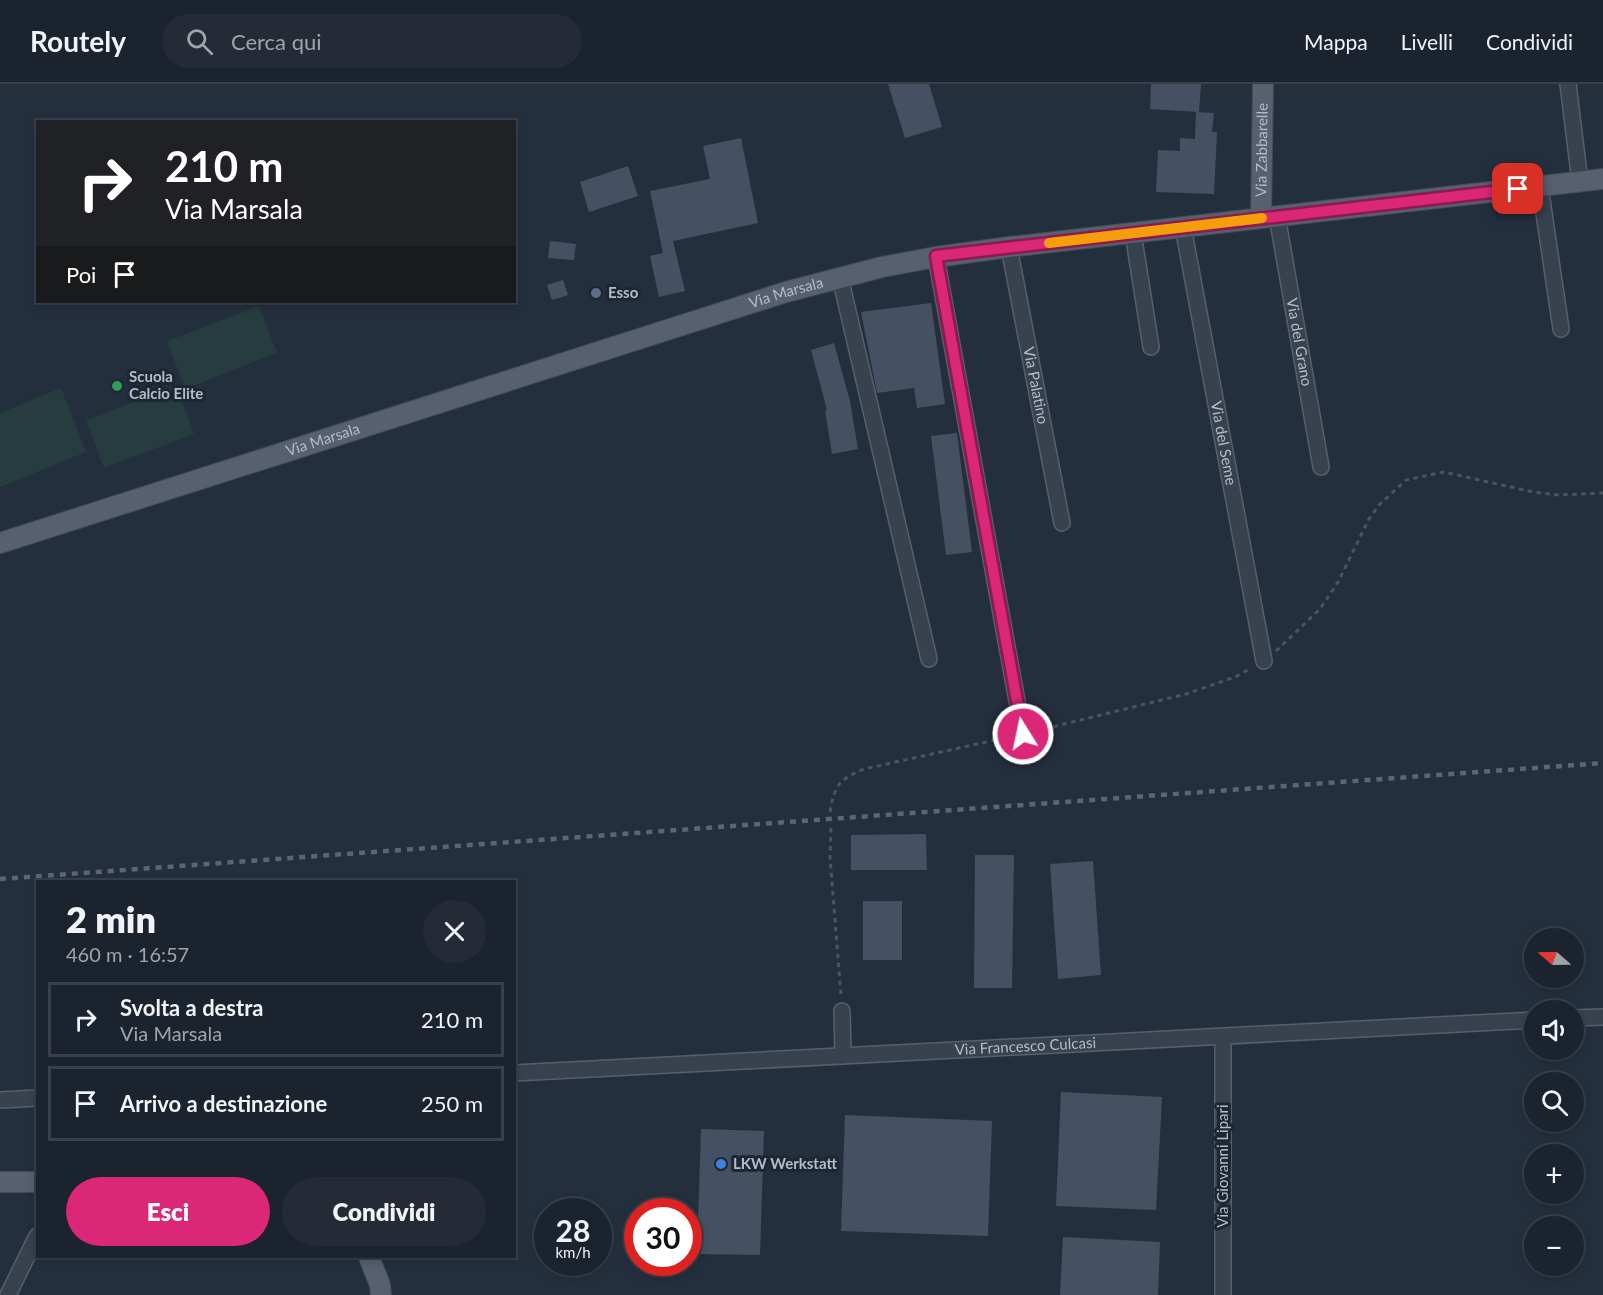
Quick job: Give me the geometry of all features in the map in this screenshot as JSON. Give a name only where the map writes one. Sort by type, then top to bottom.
[{"type":"main road","name":"Via Zabbarelle","points":[[1263,84],[1269,217]]},
{"type":"main road","name":"Via Marsala","points":[[0,543],[638,339],[840,277],[936,256],[1603,179]]},
{"type":"main road","points":[[0,1182],[36,1182]]},
{"type":"main road","points":[[369,1258],[380,1285],[381,1295]]},
{"type":"street","points":[[1568,84],[1580,182]]},
{"type":"street","points":[[1540,186],[1561,329]]},
{"type":"street","name":"Via del Grano","points":[[1269,217],[1321,467]]},
{"type":"street","name":"Via del Seme","points":[[1183,227],[1264,661]]},
{"type":"street","points":[[1132,233],[1151,347]]},
{"type":"street","name":"Via Palatino","points":[[1009,247],[1062,523]]},
{"type":"street","points":[[936,256],[1023,734]]},
{"type":"street","points":[[840,277],[929,659]]},
{"type":"street","points":[[842,1011],[843,1056]]},
{"type":"street","points":[[1584,1018],[1603,1017]]},
{"type":"street","name":"Via Francesco Culcasi","points":[[516,1073],[1524,1021]]},
{"type":"street","name":"Via Giovanni Lipari","points":[[1222,1295],[1223,1036]]},
{"type":"street","points":[[0,1100],[36,1098]]},
{"type":"street","points":[[8,1295],[36,1238]]},
{"type":"path","points":[[830,812],[834,792],[846,776],[1186,694],[1235,677],[1264,661],[1304,627],[1320,609],[1338,582],[1369,519],[1379,505],[1406,480],[1444,472],[1533,492],[1559,495],[1603,493]]},
{"type":"path","points":[[831,828],[830,857],[842,1011]]},
{"type":"green space","points":[[259,306],[277,353],[185,389],[167,341]]},
{"type":"green space","points":[[176,386],[194,434],[104,468],[86,420]]},
{"type":"green space","points":[[61,388],[86,452],[0,487],[0,413]]},
{"type":"building","points":[[888,84],[929,84],[942,127],[905,138]]},
{"type":"building","points":[[1151,84],[1201,84],[1199,112],[1150,109]]},
{"type":"building","points":[[1196,112],[1214,113],[1212,132],[1217,132],[1214,194],[1156,192],[1158,150],[1180,151],[1180,138],[1195,139]]},
{"type":"building","points":[[741,138],[758,223],[673,241],[685,291],[659,297],[650,256],[663,253],[650,191],[710,179],[703,146]]},
{"type":"building","points":[[628,166],[638,196],[589,212],[580,182]]},
{"type":"building","points":[[550,241],[576,244],[574,260],[548,258]]},
{"type":"building","points":[[563,280],[568,295],[552,300],[547,285]]},
{"type":"building","points":[[931,303],[945,404],[917,408],[914,388],[877,393],[861,312]]},
{"type":"building","points":[[834,343],[850,401],[858,449],[832,454],[825,410],[827,410],[811,350]]},
{"type":"building","points":[[957,433],[972,552],[946,555],[931,436]]},
{"type":"building","points":[[926,834],[927,870],[851,870],[851,835]]},
{"type":"building","points":[[975,855],[1014,855],[1012,988],[974,988]]},
{"type":"building","points":[[1093,861],[1101,975],[1058,979],[1050,864]]},
{"type":"building","points":[[863,901],[902,901],[902,960],[863,960]]},
{"type":"building","points":[[1061,1092],[1162,1097],[1156,1210],[1056,1206]]},
{"type":"building","points":[[845,1115],[992,1121],[988,1236],[841,1231]]},
{"type":"building","points":[[701,1129],[764,1131],[760,1255],[702,1254],[702,1198],[699,1198]]},
{"type":"building","points":[[1063,1237],[1160,1242],[1158,1295],[1060,1295]]},
{"type":"railway","points":[[0,879],[1603,763]]},
{"type":"slow traffic","points":[[1049,243],[1262,218]]},
{"type":"place","name":"Esso","points":[[596,293]]},
{"type":"place","name":"Scuola Calcio Elite","points":[[117,386]]},
{"type":"place","name":"LKW Werkstatt","points":[[721,1164]]},
{"type":"route","points":[[1023,734],[936,256],[1518,189]]}]
